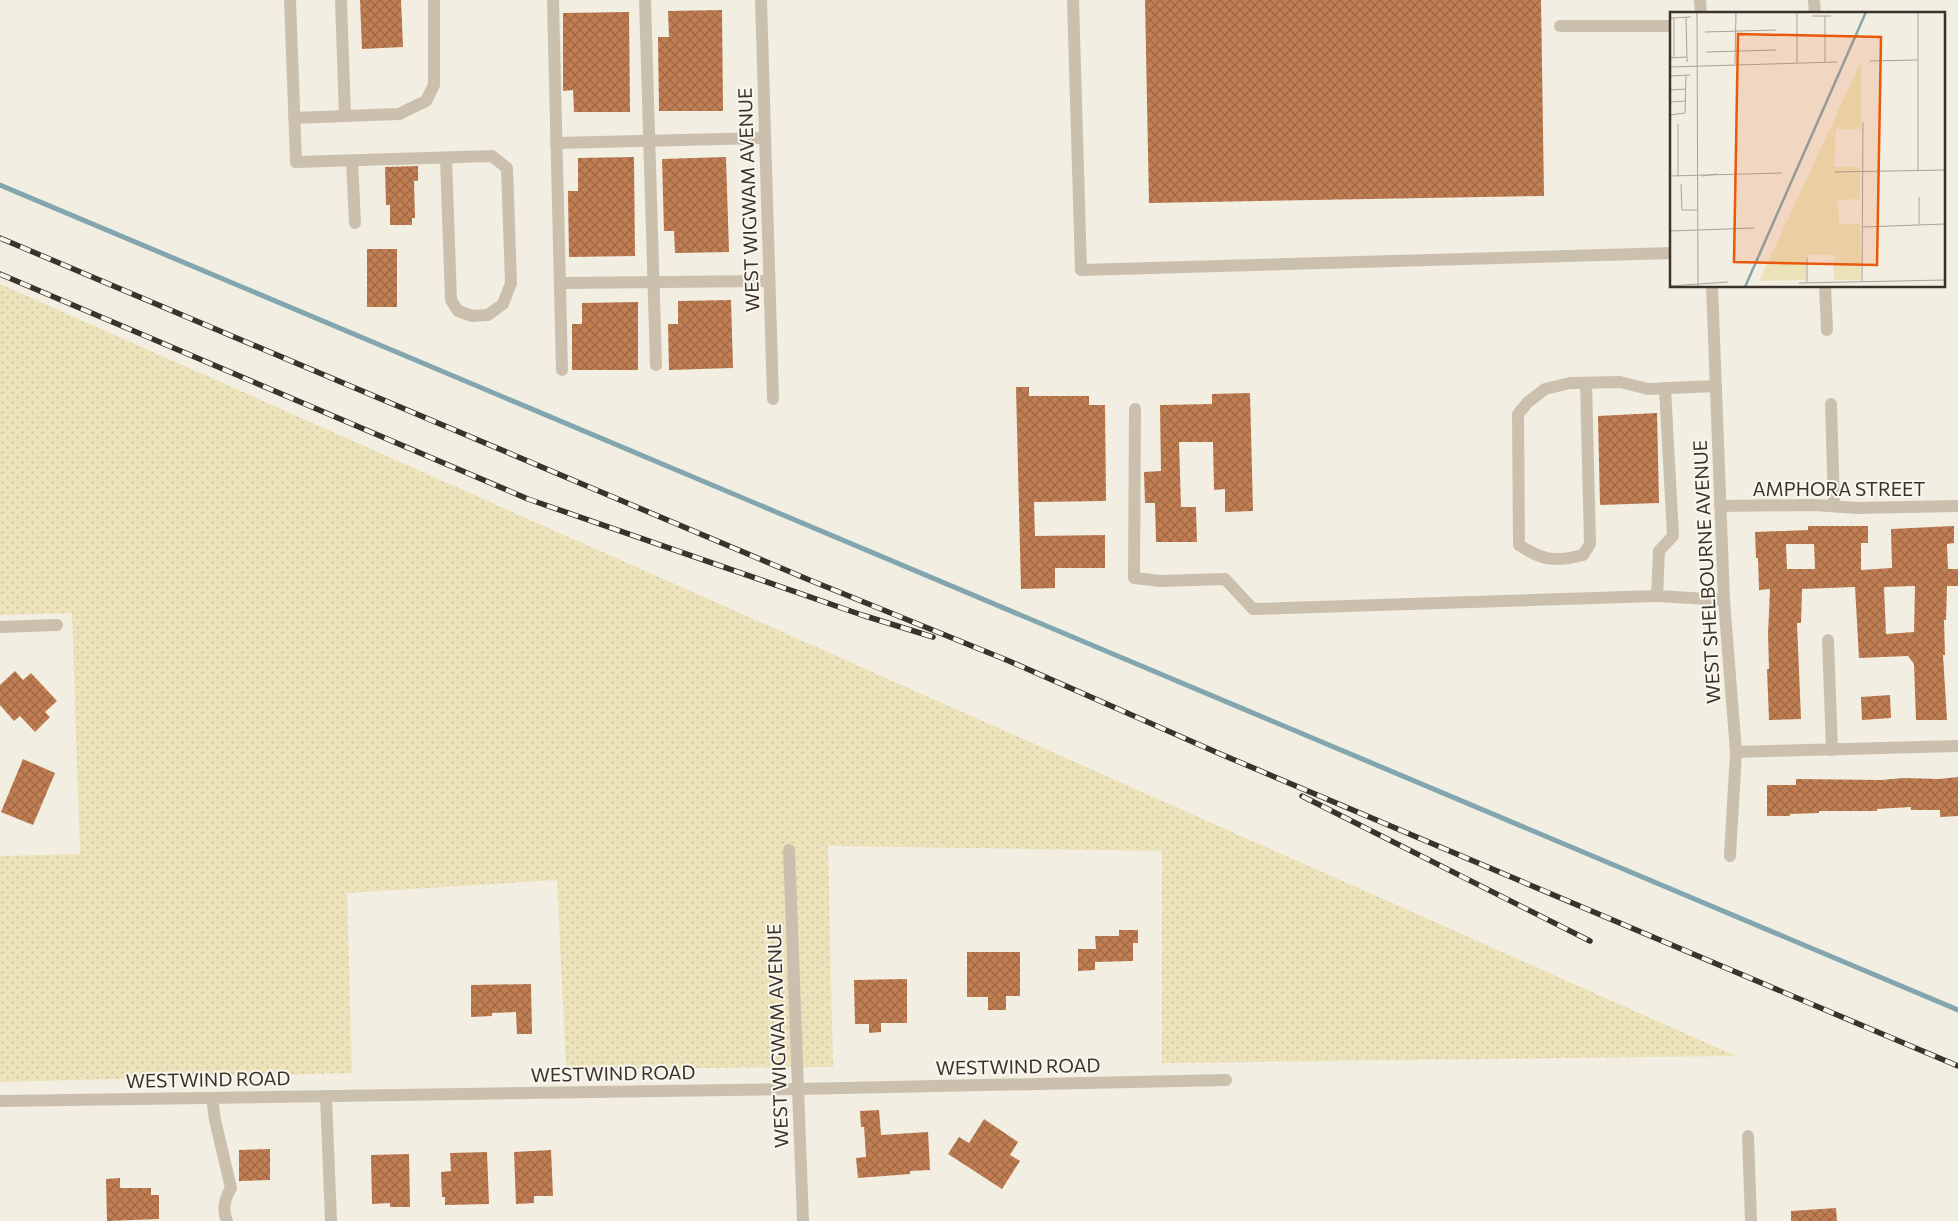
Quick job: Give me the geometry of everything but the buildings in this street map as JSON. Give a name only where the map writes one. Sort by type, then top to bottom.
[{"type":"street","points":[[290,0],[296,162],[492,156],[507,168],[512,283],[503,304],[488,315],[472,316],[458,311],[451,300],[446,158]]},
{"type":"street","points":[[341,0],[344,116]]},
{"type":"street","points":[[294,118],[399,114],[426,101],[434,85],[434,0]]},
{"type":"street","points":[[553,0],[562,370]]},
{"type":"street","points":[[645,0],[656,365]]},
{"type":"street","name":"WEST WIGWAM AVENUE","points":[[761,0],[773,399]]},
{"type":"street","points":[[1073,0],[1082,270],[1670,253]]},
{"type":"street","points":[[1560,26],[1670,26]]},
{"type":"street","points":[[556,143],[765,138]]},
{"type":"street","points":[[352,161],[355,223]]},
{"type":"street","points":[[560,283],[770,282]]},
{"type":"street","name":"WEST SHELBOURNE AVENUE","points":[[1712,288],[1724,600],[1736,752],[1730,856]]},
{"type":"street","points":[[1826,288],[1827,330]]},
{"type":"street","points":[[1586,383],[1590,544],[1582,555],[1563,560],[1536,556],[1519,545],[1518,414],[1528,402],[1545,390],[1570,383],[1620,382],[1648,389],[1716,386]]},
{"type":"street","points":[[1657,596],[1659,551],[1673,536],[1666,388]]},
{"type":"street","points":[[1831,404],[1834,506]]},
{"type":"street","points":[[1135,409],[1134,578],[1162,582],[1225,579],[1253,609],[1657,596],[1724,600]]},
{"type":"street","name":"AMPHORA STREET","points":[[1720,506],[1814,505],[1857,508],[1958,506]]},
{"type":"street","points":[[0,626],[57,625]]},
{"type":"street","points":[[1828,640],[1832,750]]},
{"type":"street","points":[[1736,752],[1958,746]]},
{"type":"street","name":"WEST WIGWAM AVENUE","points":[[789,850],[803,1221]]},
{"type":"street","name":"WESTWIND ROAD","points":[[0,1101],[797,1089],[1226,1080]]},
{"type":"street","points":[[326,1096],[331,1221]]},
{"type":"street","points":[[212,1098],[230,1188],[225,1198],[225,1216],[227,1221]]},
{"type":"street","points":[[1748,1136],[1751,1221]]},
{"type":"sand","points":[[0,284],[1736,1056],[1162,1063],[1162,851],[828,846],[833,1067],[566,1069],[557,880],[347,893],[352,1073],[0,1082],[0,856],[80,854],[72,613],[0,615]]},
{"type":"waterway","points":[[0,185],[1958,1010]]},
{"type":"railway","points":[[0,238],[807,579],[1009,661],[1218,753],[1958,1066]]},
{"type":"railway","points":[[0,274],[528,499],[862,615],[933,637]]},
{"type":"railway","points":[[1302,796],[1590,941]]}]
